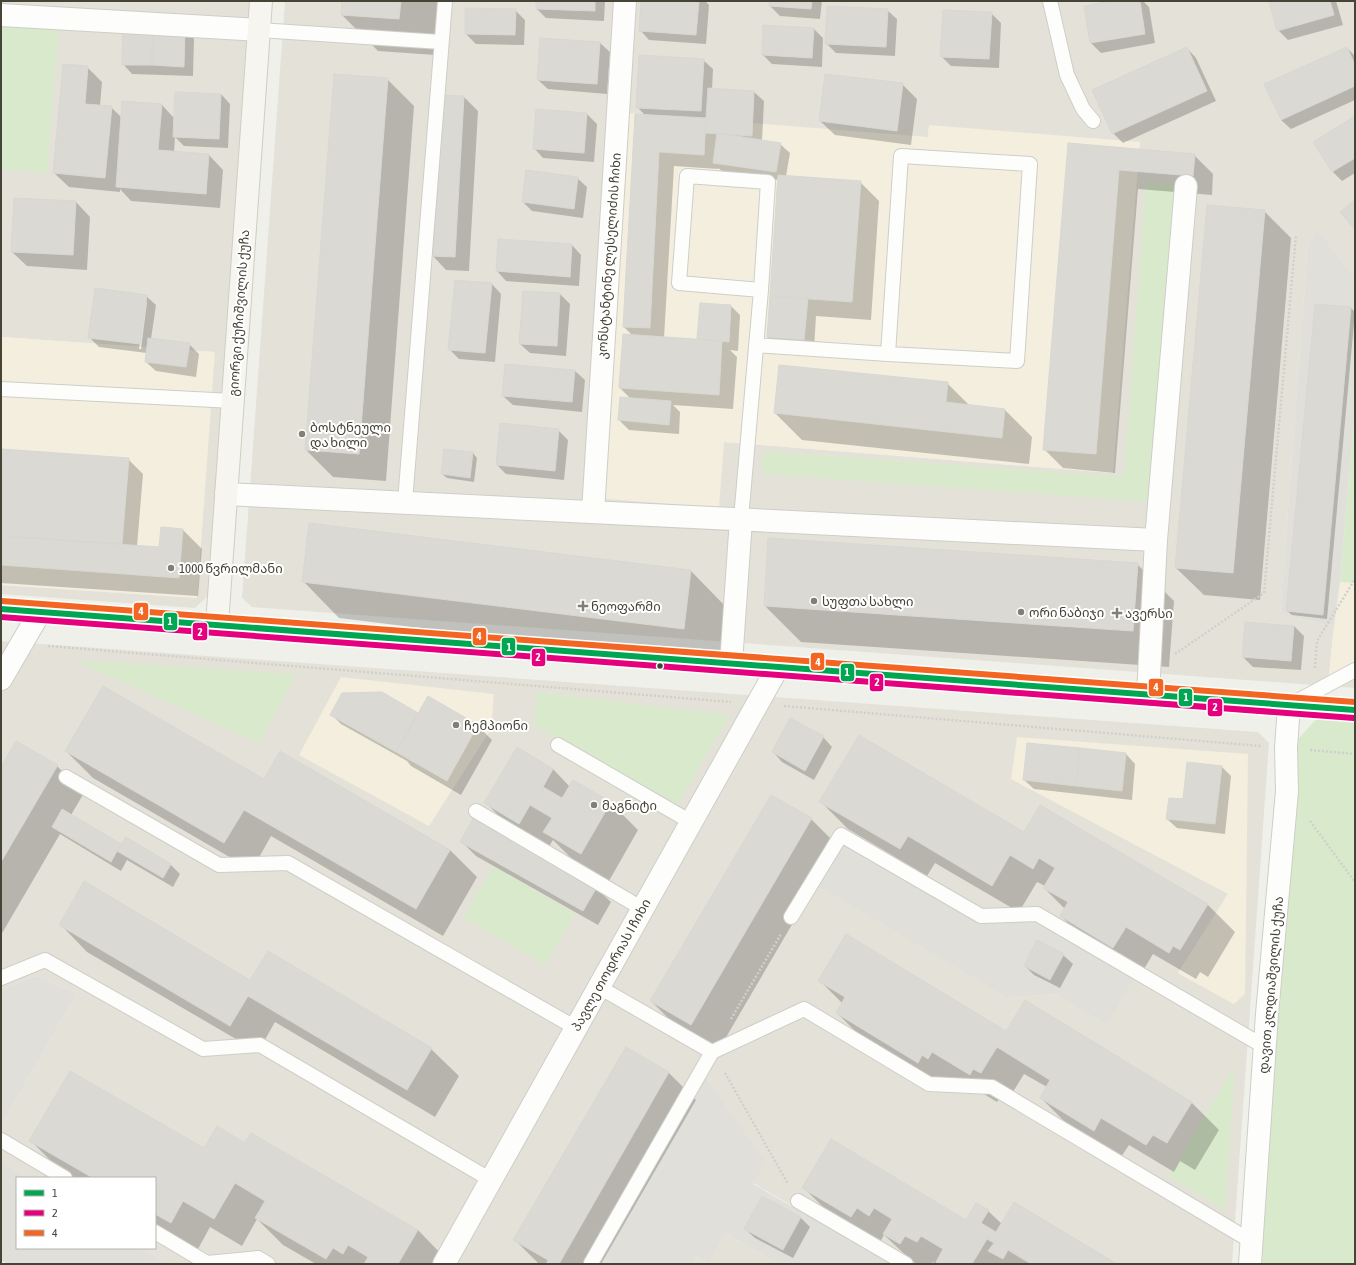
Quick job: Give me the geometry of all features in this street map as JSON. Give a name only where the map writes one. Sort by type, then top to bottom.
[{"type":"street","name":"გიორგი ქუჩიშვილის ქუჩა","points":[[217,625],[261,1]]},
{"type":"street","name":"კონსტანტინე ლესელიძის ჩიხი","points":[[593,512],[625,1]]},
{"type":"street","points":[[1,15],[259,30]]},
{"type":"street","points":[[1148,695],[1156,540],[1186,186]]},
{"type":"street","points":[[226,494],[1156,540]]},
{"type":"street","points":[[731,664],[741,519]]},
{"type":"street","points":[[1,609],[1355,710]]},
{"type":"street","points":[[1,678],[40,612]]},
{"type":"street","name":"პავლე თოდრიას I ჩიხი","points":[[444,1264],[778,667]]},
{"type":"street","name":"დავით კლდიაშვილის ქუჩა","points":[[1250,1264],[1265,1047],[1287,791],[1286,748],[1289,705]]},
{"type":"lane","points":[[405,502],[445,1]]},
{"type":"lane","points":[[1050,1],[1067,75],[1084,109],[1093,121]]},
{"type":"lane","points":[[259,30],[441,42]]},
{"type":"lane","points":[[756,344],[888,354],[1017,361],[1030,164],[901,156],[888,354]]},
{"type":"lane","points":[[741,519],[761,290],[768,182],[687,176],[679,283],[761,290]]},
{"type":"lane","points":[[1,389],[233,401]]},
{"type":"lane","points":[[1289,705],[1355,670]]},
{"type":"lane","points":[[558,745],[691,822]]},
{"type":"lane","points":[[66,777],[219,865],[288,862],[576,1028]]},
{"type":"lane","points":[[476,811],[643,909]]},
{"type":"lane","points":[[791,917],[841,835],[981,916],[1037,914],[1265,1047]]},
{"type":"lane","points":[[1,978],[45,960],[202,1049],[260,1045],[491,1180]]},
{"type":"lane","points":[[599,986],[712,1052]]},
{"type":"lane","points":[[592,1264],[590,1263],[712,1052],[804,1009],[929,1084],[992,1087],[1251,1241]]},
{"type":"lane","points":[[1,1140],[63,1177]]},
{"type":"lane","points":[[798,1201],[906,1264]]},
{"type":"lane","points":[[156,1233],[207,1262],[258,1258],[268,1264]]},
{"type":"path","points":[[1148,673],[1264,593],[1296,235]]},
{"type":"path","points":[[1314,675],[1317,641],[1355,579]]},
{"type":"path","points":[[21,644],[1355,754]]},
{"type":"path","points":[[1287,791],[1355,882]]},
{"type":"path","points":[[791,917],[712,1052],[798,1201]]},
{"type":"shaded area","points":[[1,1],[251,1],[211,593],[195,608],[1,594],[1,585],[197,598],[214,352],[1,337]]},
{"type":"shaded area","points":[[285,1],[1355,1],[1355,278],[1317,231],[1308,243],[1280,615],[1334,626],[1329,675],[1355,677],[1355,688],[252,607],[242,598]],"holes":[[[929,125],[1113,473],[724,442],[928,137]]]},
{"type":"shaded area","points":[[628,113],[928,137],[929,125],[1140,142],[1113,473],[724,442],[719,508],[596,498]]},
{"type":"shaded area","points":[[1317,230],[1355,278],[1355,408],[1340,582],[1334,626],[1280,615],[1308,243]]},
{"type":"shaded area","points":[[1,337],[215,352],[197,598],[1,585]]},
{"type":"shaded area","points":[[1340,582],[1355,583],[1355,677],[1329,675]]},
{"type":"shaded area","points":[[1,641],[1258,732],[1269,743],[1232,1264],[892,1264],[753,1183],[601,1256],[614,1264],[167,1264],[143,1249],[156,1249],[156,1177],[25,1177],[1,1162],[1,1126],[77,993],[35,976],[1,990]],"holes":[[[1228,894],[1234,1004],[1178,973]],[[981,922],[1106,1025],[1054,994],[1008,998]]]},
{"type":"shaded area","points":[[341,677],[494,694],[491,729],[429,826],[299,755]]},
{"type":"shaded area","points":[[1017,737],[1248,754],[1245,994],[1234,1004],[1178,973],[1228,894],[1011,779]]},
{"type":"shaded area","points":[[841,841],[981,922],[1037,920],[1135,977],[1106,1025],[1054,994],[1008,998],[814,883]]},
{"type":"shaded area","points":[[35,976],[77,993],[1,1126],[1,990]]},
{"type":"shaded area","points":[[705,1077],[765,1161],[753,1184],[892,1264],[779,1264],[726,1234],[709,1264],[697,1257],[693,1264],[614,1264],[601,1256]]},
{"type":"shaded area","points":[[1,1162],[25,1177],[16,1177],[16,1249],[143,1249],[167,1264],[8,1264],[1,1260]]},
{"type":"shaded area","points":[[726,1234],[779,1264],[709,1264]]},
{"type":"shaded area","points":[[697,1257],[709,1264],[693,1264]]},
{"type":"green space","points":[[1,21],[59,26],[47,173],[1,169]]},
{"type":"green space","points":[[1146,182],[1174,184],[1150,502],[762,474],[764,451],[1124,477]]},
{"type":"green space","points":[[1355,408],[1355,583],[1340,582]]},
{"type":"green space","points":[[74,660],[296,674],[259,743]]},
{"type":"green space","points":[[537,692],[730,715],[678,804],[534,726]]},
{"type":"green space","points":[[1320,715],[1355,719],[1355,1264],[1259,1264],[1296,741]]},
{"type":"green space","points":[[494,866],[575,914],[545,965],[463,917]]},
{"type":"green space","points":[[1235,1065],[1225,1210],[1169,1177]]},
{"type":"building","points":[[342,1],[401,1],[399,19],[341,15]]},
{"type":"building","points":[[536,1],[595,1],[595,11],[536,9]]},
{"type":"building","points":[[641,1],[699,1],[696,35],[639,31]]},
{"type":"building","points":[[770,1],[812,1],[811,9],[769,6]]},
{"type":"building","points":[[1110,1],[1140,1],[1145,34],[1090,43],[1084,6]]},
{"type":"building","points":[[1269,1],[1330,1],[1334,15],[1277,31]]},
{"type":"building","points":[[827,6],[888,9],[886,47],[825,44]]},
{"type":"building","points":[[465,8],[516,9],[515,35],[465,34]]},
{"type":"building","points":[[943,10],[992,12],[989,59],[940,57]]},
{"type":"building","points":[[763,25],[814,28],[812,58],[762,55]]},
{"type":"building","points":[[123,27],[153,27],[152,65],[122,65]]},
{"type":"building","points":[[153,27],[185,29],[184,67],[152,65]]},
{"type":"building","points":[[540,38],[600,42],[597,84],[537,80]]},
{"type":"building","points":[[1187,47],[1207,91],[1112,134],[1092,90]]},
{"type":"building","points":[[1347,47],[1355,65],[1355,86],[1281,120],[1264,84]]},
{"type":"building","points":[[639,55],[704,59],[701,111],[636,108]]},
{"type":"building","points":[[63,64],[88,66],[85,104],[112,106],[105,178],[53,173]]},
{"type":"building","points":[[334,74],[388,78],[359,454],[305,450]]},
{"type":"building","points":[[825,74],[903,83],[897,131],[819,121]]},
{"type":"building","points":[[708,88],[754,91],[752,136],[705,133]]},
{"type":"building","points":[[175,92],[221,94],[219,139],[173,137]]},
{"type":"building","points":[[440,95],[464,96],[455,257],[431,256]]},
{"type":"building","points":[[122,101],[162,104],[158,150],[209,154],[206,194],[116,187]]},
{"type":"building","points":[[536,109],[587,113],[584,153],[533,149]]},
{"type":"building","points":[[635,114],[706,118],[704,155],[659,152],[650,328],[623,327]]},
{"type":"building","points":[[1355,116],[1355,158],[1332,172],[1313,142]]},
{"type":"building","points":[[717,133],[781,143],[776,172],[713,163]]},
{"type":"building","points":[[1068,143],[1195,154],[1193,176],[1119,170],[1096,454],[1043,450]]},
{"type":"building","points":[[526,170],[578,177],[574,209],[522,202]]},
{"type":"building","points":[[778,175],[861,181],[852,302],[770,296]]},
{"type":"building","points":[[14,198],[76,201],[73,255],[11,252]]},
{"type":"building","points":[[1355,200],[1355,230],[1340,212]]},
{"type":"building","points":[[1207,205],[1265,210],[1233,573],[1175,568]]},
{"type":"building","points":[[498,239],[572,244],[570,277],[496,271]]},
{"type":"building","points":[[455,280],[492,283],[485,353],[448,350]]},
{"type":"building","points":[[95,288],[147,295],[140,344],[88,338]]},
{"type":"building","points":[[523,291],[560,293],[557,346],[519,344]]},
{"type":"building","points":[[770,296],[808,298],[804,340],[767,337]]},
{"type":"building","points":[[700,303],[731,305],[729,342],[697,339]]},
{"type":"building","points":[[1315,304],[1351,307],[1323,615],[1286,611]]},
{"type":"building","points":[[623,334],[722,341],[719,395],[619,388]]},
{"type":"building","points":[[148,338],[190,343],[186,367],[145,362]]},
{"type":"building","points":[[505,364],[575,370],[572,402],[502,396]]},
{"type":"building","points":[[779,365],[948,382],[946,402],[1005,409],[1002,438],[774,413]]},
{"type":"building","points":[[620,397],[671,401],[669,425],[618,420]]},
{"type":"building","points":[[500,423],[559,429],[555,471],[496,465]]},
{"type":"building","points":[[1,449],[129,458],[122,544],[1,536]]},
{"type":"building","points":[[444,449],[473,452],[470,478],[441,474]]},
{"type":"building","points":[[309,523],[691,570],[684,629],[302,582]]},
{"type":"building","points":[[161,527],[183,529],[179,578],[1,565],[1,536],[159,547]]},
{"type":"building","points":[[768,538],[1138,563],[1133,631],[764,606]]},
{"type":"building","points":[[1245,622],[1294,626],[1291,661],[1242,657]]},
{"type":"building","points":[[103,686],[264,779],[280,751],[450,850],[416,909],[244,810],[224,843],[65,751]]},
{"type":"building","points":[[382,692],[418,713],[396,752],[330,715],[342,693]]},
{"type":"building","points":[[428,696],[478,725],[447,781],[396,752]]},
{"type":"building","points":[[790,718],[824,736],[805,771],[772,752]]},
{"type":"building","points":[[859,735],[1024,832],[1040,805],[1208,904],[1180,950],[1173,946],[1169,953],[1126,927],[1113,948],[1060,916],[1068,902],[1043,888],[1055,868],[1039,858],[1033,869],[1010,855],[992,886],[908,836],[900,849],[819,802]]},
{"type":"building","points":[[16,741],[58,765],[1,862],[1,767]]},
{"type":"building","points":[[1027,743],[1080,748],[1076,786],[1023,780]]},
{"type":"building","points":[[517,747],[553,769],[543,787],[562,798],[573,780],[611,802],[581,854],[543,832],[552,818],[530,805],[519,824],[484,803]]},
{"type":"building","points":[[1080,748],[1126,753],[1122,791],[1076,786]]},
{"type":"building","points":[[1187,762],[1222,766],[1215,824],[1166,819],[1169,798],[1183,799]]},
{"type":"building","points":[[771,795],[812,818],[691,1025],[650,1001]]},
{"type":"building","points":[[62,809],[121,844],[111,862],[52,827]]},
{"type":"building","points":[[474,817],[597,887],[583,911],[460,842]]},
{"type":"building","points":[[126,837],[171,864],[163,878],[117,851]]},
{"type":"building","points":[[84,881],[250,980],[268,951],[432,1048],[407,1090],[248,996],[230,1026],[59,925]]},
{"type":"building","points":[[846,934],[1006,1031],[1025,1000],[1192,1102],[1167,1143],[1153,1135],[1146,1145],[1101,1118],[1094,1131],[1040,1098],[1050,1080],[997,1047],[981,1073],[973,1069],[970,1075],[932,1052],[928,1059],[922,1055],[918,1063],[836,1013],[845,997],[818,981]]},
{"type":"building","points":[[1037,940],[1064,954],[1050,980],[1024,966]]},
{"type":"building","points":[[626,1047],[669,1072],[559,1264],[546,1264],[548,1260],[513,1240]]},
{"type":"building","points":[[70,1071],[204,1148],[217,1126],[245,1143],[251,1133],[418,1230],[398,1264],[364,1264],[368,1257],[348,1245],[343,1254],[333,1248],[326,1259],[255,1218],[265,1201],[235,1183],[214,1219],[183,1201],[171,1223],[156,1215],[156,1177],[91,1177],[29,1141]]},
{"type":"building","points":[[831,1139],[966,1220],[976,1203],[989,1210],[981,1223],[996,1232],[1014,1202],[1117,1264],[1031,1264],[1008,1250],[1003,1259],[988,1251],[994,1243],[987,1239],[972,1264],[940,1264],[936,1262],[943,1249],[921,1236],[917,1242],[905,1236],[900,1244],[883,1234],[892,1219],[874,1208],[869,1216],[857,1208],[851,1217],[802,1188]]},
{"type":"building","points":[[762,1196],[801,1217],[783,1250],[744,1229]]},
{"type":"transit line","name":"4","points":[[2,601],[1355,702]]},
{"type":"transit line","name":"1","points":[[1,609],[1355,710]]},
{"type":"transit line","name":"2","points":[[1,617],[1354,718]]},
{"type":"place","name":"ბოსტნეული და ხილი","points":[[302,434]]},
{"type":"place","name":"1000 წვრილმანი","points":[[171,568]]},
{"type":"place","name":"სუფთა სახლი","points":[[814,601]]},
{"type":"place","name":"ნეოფარმი","points":[[583,606]]},
{"type":"place","name":"ორი ნაბიჯი","points":[[1021,612]]},
{"type":"place","name":"ავერსი","points":[[1117,613]]},
{"type":"place","name":"ჩემპიონი","points":[[456,725]]},
{"type":"place","name":"მაგნიტი","points":[[594,805]]}]
